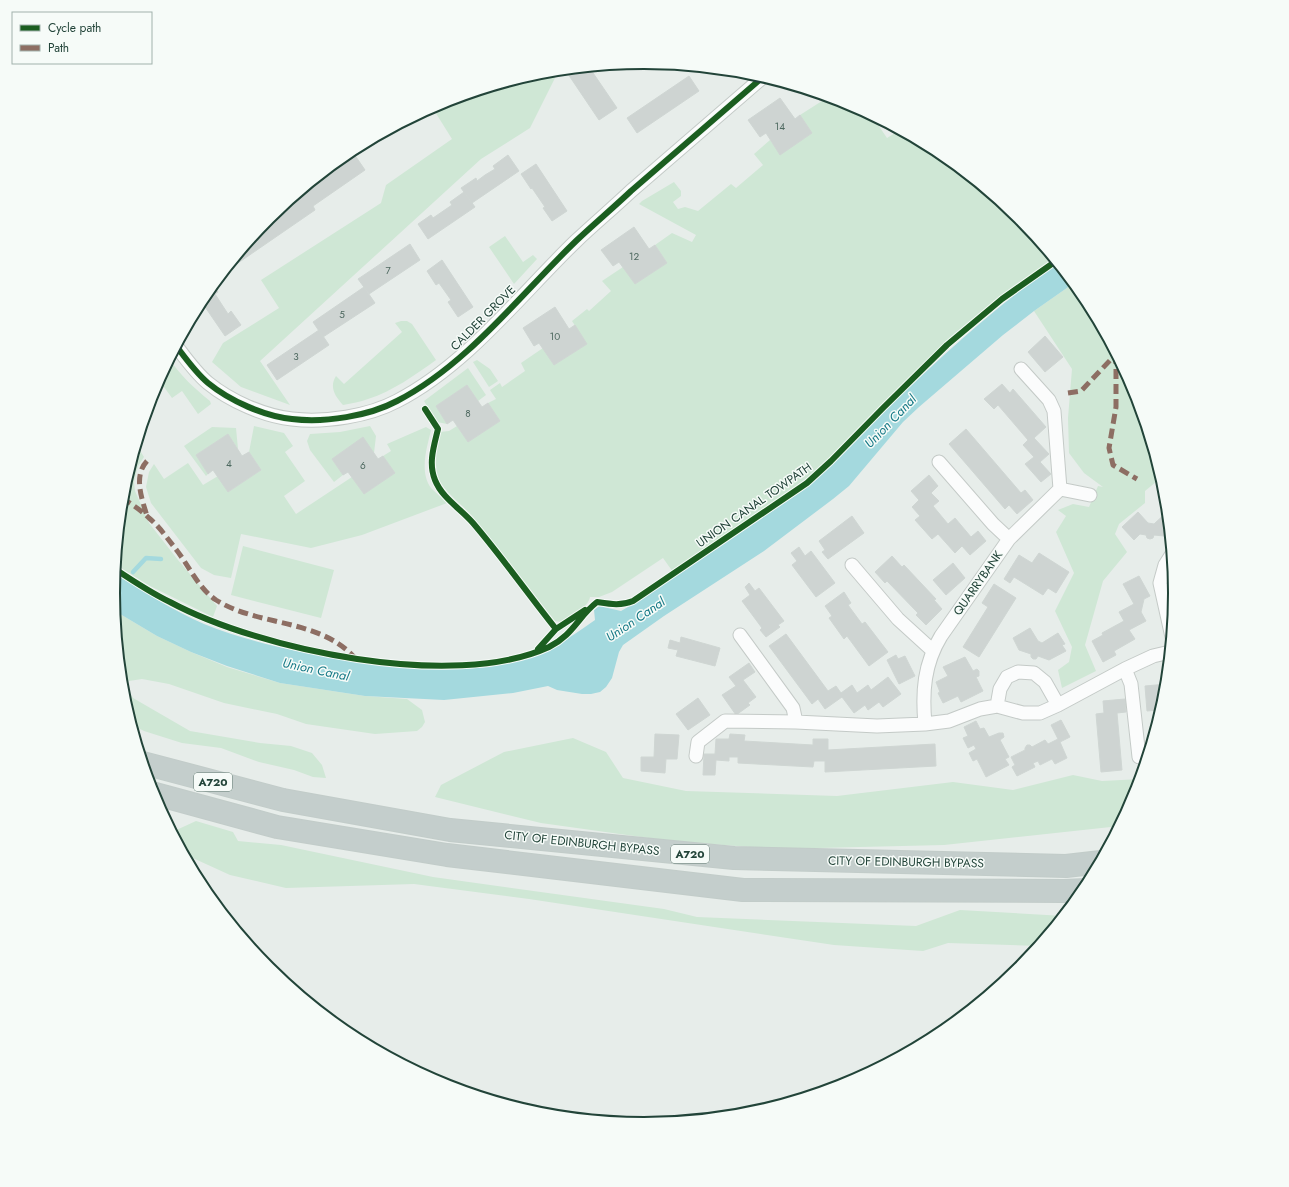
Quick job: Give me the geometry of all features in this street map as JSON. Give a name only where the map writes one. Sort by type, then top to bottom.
[{"type":"highway","name":"A720","points":[[148,761],[185,774]]},
{"type":"highway","name":"CITY OF EDINBURGH BYPASS","points":[[149,765],[283,800],[450,830],[734,858],[1066,866],[1095,863]]},
{"type":"highway","name":"A720","points":[[161,795],[277,827],[424,852],[743,890],[1077,890]]},
{"type":"street","name":"CALDER GROVE","points":[[180,350],[204,379],[222,393],[253,409],[272,416],[300,420],[328,419],[380,409],[396,402],[414,392],[452,364],[499,320],[535,281],[578,239],[758,82]]},
{"type":"street","points":[[1021,369],[1041,383],[1054,411],[1060,489],[1090,496]]},
{"type":"street","points":[[938,462],[993,524],[1009,539]]},
{"type":"street","name":"QUARRYBANK","points":[[925,724],[924,687],[932,650],[1009,539],[1060,489]]},
{"type":"street","points":[[1168,560],[1165,564],[1160,584],[1168,620]]},
{"type":"street","points":[[852,565],[898,619],[932,650]]},
{"type":"street","points":[[740,635],[793,708],[796,722]]},
{"type":"street","points":[[696,756],[698,742],[725,721],[796,722],[877,726],[925,724],[948,720],[980,709],[997,706],[1023,713],[1040,713],[1125,669],[1153,656],[1166,653]]},
{"type":"street","points":[[1125,669],[1132,684],[1139,757]]},
{"type":"street","points":[[997,706],[1000,690],[1007,676],[1018,672],[1034,673],[1045,682],[1058,705]]},
{"type":"green space","points":[[556,77],[530,128],[481,159],[260,361],[290,405],[241,387],[212,362],[223,343],[279,308],[261,280],[381,203],[386,185],[452,139],[436,113],[476,97],[509,87]]},
{"type":"green space","points":[[822,101],[845,109],[877,124],[887,138],[895,133],[936,157],[964,177],[990,199],[1015,223],[1050,261],[1011,289],[957,332],[919,368],[831,457],[807,478],[673,572],[663,558],[612,592],[599,597],[590,597],[586,605],[561,622],[555,621],[482,528],[441,484],[434,465],[435,451],[440,432],[449,431],[457,426],[468,442],[500,421],[488,403],[496,399],[490,390],[500,383],[502,387],[525,371],[521,363],[543,348],[554,365],[587,344],[572,321],[587,309],[589,311],[611,291],[602,281],[623,267],[635,284],[667,263],[655,245],[672,233],[692,242],[696,235],[639,204],[642,201],[674,182],[681,191],[681,196],[673,202],[678,209],[685,207],[698,211],[731,184],[736,188],[763,165],[754,154],[770,140],[780,154],[812,133],[800,115]]},
{"type":"green space","points":[[505,236],[523,262],[533,255],[537,259],[514,284],[489,247]]},
{"type":"green space","points":[[1070,286],[1099,331],[1129,393],[1141,425],[1157,481],[1145,491],[1145,503],[1119,524],[1115,534],[1127,552],[1103,581],[1085,645],[1096,671],[1062,688],[1058,670],[1069,662],[1072,647],[1055,611],[1074,573],[1056,532],[1066,516],[1058,510],[1073,504],[1089,507],[1098,486],[1103,487],[1084,473],[1069,453],[1068,418],[1072,369],[1034,311]]},
{"type":"green space","points":[[407,321],[412,324],[436,360],[412,377],[386,392],[365,400],[343,405],[333,388],[336,376],[344,384],[402,332],[395,323]]},
{"type":"green space","points":[[477,360],[490,369],[498,381],[489,387],[473,362]]},
{"type":"green space","points":[[173,364],[188,382],[210,401],[211,404],[198,414],[182,391],[172,398],[164,387],[162,388]]},
{"type":"green space","points":[[468,368],[486,395],[478,401],[467,385],[436,406],[447,424],[437,422],[424,401]]},
{"type":"green space","points":[[254,426],[284,433],[293,446],[285,452],[305,481],[284,496],[296,514],[352,477],[364,494],[395,473],[383,456],[391,451],[387,444],[426,427],[431,430],[425,459],[425,474],[431,488],[447,503],[362,535],[311,548],[241,534],[231,578],[214,575],[201,568],[151,503],[146,487],[149,472],[154,464],[164,479],[188,463],[203,485],[218,476],[228,492],[261,470],[249,452]]},
{"type":"green space","points":[[370,426],[376,436],[374,453],[363,438],[332,459],[343,475],[334,482],[310,450],[307,441],[310,434],[340,432]]},
{"type":"green space","points":[[212,427],[236,428],[238,449],[228,434],[196,455],[208,474],[206,476],[184,446]]},
{"type":"green space","points":[[140,451],[144,457],[138,466],[134,482],[135,491],[149,523],[217,606],[213,617],[150,586],[121,568],[124,525],[130,491]]},
{"type":"green space","points":[[243,546],[334,570],[321,618],[231,595]]},
{"type":"green space","points":[[121,614],[157,636],[191,652],[227,667],[280,683],[365,696],[407,699],[422,710],[425,722],[417,731],[375,734],[306,724],[277,714],[224,703],[169,684],[142,679],[129,681],[128,683],[124,662]]},
{"type":"green space","points":[[129,691],[133,698],[190,731],[260,743],[291,746],[312,753],[322,765],[326,778],[313,777],[294,770],[259,762],[221,748],[182,743],[138,728]]},
{"type":"green space","points":[[573,738],[606,752],[623,778],[686,791],[837,796],[953,782],[1013,790],[1073,775],[1102,781],[1134,779],[1114,827],[944,845],[777,849],[670,841],[541,823],[435,797],[441,785],[504,752]]},
{"type":"green space","points":[[196,821],[233,832],[238,841],[281,845],[433,877],[664,909],[697,917],[916,926],[960,910],[1059,916],[1033,946],[948,943],[923,951],[834,945],[529,899],[414,884],[286,888],[230,875],[191,857],[177,830]]},
{"type":"water","name":"Union Canal","points":[[1054,265],[1070,286],[1003,335],[919,407],[903,422],[849,486],[833,499],[764,551],[664,616],[623,645],[619,652],[612,678],[606,687],[600,692],[582,694],[557,690],[548,686],[513,693],[444,700],[365,696],[280,683],[227,666],[191,652],[157,636],[121,614],[120,577],[192,619],[240,637],[295,651],[369,663],[427,669],[466,669],[485,667],[517,661],[541,653],[574,635],[595,620],[594,610],[599,606],[621,611],[642,599],[805,489],[920,377],[986,318]]},
{"type":"building","points":[[592,72],[617,108],[599,120],[568,74]]},
{"type":"building","points":[[689,76],[699,91],[637,133],[627,118]]},
{"type":"building","points":[[780,98],[795,119],[800,115],[812,133],[780,155],[766,133],[760,137],[748,120]]},
{"type":"building","points":[[508,155],[519,171],[472,203],[461,188],[476,178],[477,181],[495,169],[493,166]]},
{"type":"building","points":[[355,156],[365,170],[313,206],[315,210],[236,264],[274,223],[299,199],[325,177]]},
{"type":"building","points":[[536,164],[567,211],[552,221],[543,208],[545,207],[521,174]]},
{"type":"building","points":[[464,192],[475,207],[428,239],[418,224],[431,215],[433,218],[452,205],[450,202]]},
{"type":"building","points":[[634,227],[649,249],[655,245],[667,263],[635,284],[619,262],[613,266],[601,250]]},
{"type":"building","points":[[410,244],[420,260],[369,294],[358,279]]},
{"type":"building","points":[[442,260],[473,307],[458,317],[448,302],[451,300],[439,283],[436,285],[427,271]]},
{"type":"building","points":[[364,287],[375,303],[323,337],[313,322]]},
{"type":"building","points":[[217,290],[218,292],[215,294],[228,314],[231,311],[241,325],[225,336],[205,307]]},
{"type":"building","points":[[555,307],[569,329],[575,325],[587,344],[554,365],[539,343],[534,346],[523,328]]},
{"type":"building","points":[[319,330],[329,345],[277,380],[267,365]]},
{"type":"building","points":[[1045,336],[1063,357],[1045,372],[1028,352]]},
{"type":"building","points":[[1002,384],[1010,393],[1013,389],[1046,427],[1034,438],[1049,454],[1040,462],[1051,474],[1041,482],[1025,464],[1034,457],[1023,445],[1028,440],[998,405],[994,409],[984,399]]},
{"type":"building","points":[[467,385],[482,407],[488,403],[500,421],[468,442],[453,420],[447,424],[436,406]]},
{"type":"building","points":[[966,429],[1021,493],[1025,490],[1033,500],[1017,514],[1009,505],[1005,509],[949,444]]},
{"type":"building","points":[[228,434],[242,456],[249,452],[261,470],[228,492],[213,470],[208,474],[196,455]]},
{"type":"building","points":[[363,437],[378,459],[383,456],[395,473],[364,494],[348,472],[343,475],[332,459]]},
{"type":"building","points":[[929,475],[938,486],[931,493],[939,501],[933,506],[948,524],[955,518],[971,537],[978,531],[986,541],[970,555],[962,546],[955,553],[938,534],[932,539],[915,520],[920,516],[912,507],[919,500],[911,491]]},
{"type":"building","points":[[1138,512],[1148,523],[1154,524],[1163,515],[1166,537],[1154,535],[1153,538],[1150,539],[1147,538],[1146,535],[1140,534],[1134,540],[1122,527]]},
{"type":"building","points":[[852,516],[864,533],[828,559],[822,552],[825,550],[819,541]]},
{"type":"building","points":[[799,547],[805,556],[811,551],[835,583],[816,597],[792,565],[797,561],[791,553]]},
{"type":"building","points":[[1039,553],[1069,572],[1056,593],[1048,588],[1043,595],[1014,577],[1010,583],[1004,579],[1019,555],[1032,563]]},
{"type":"building","points":[[892,556],[902,567],[904,565],[936,599],[934,600],[942,609],[926,625],[916,615],[918,613],[887,581],[885,583],[875,572]]},
{"type":"building","points":[[953,563],[965,578],[946,595],[933,580]]},
{"type":"building","points":[[1139,576],[1150,596],[1144,599],[1141,612],[1146,621],[1129,630],[1135,639],[1114,651],[1116,655],[1103,662],[1092,641],[1103,635],[1102,633],[1124,621],[1119,612],[1134,604],[1123,584]]},
{"type":"building","points":[[749,583],[755,591],[759,588],[784,621],[778,625],[780,627],[766,637],[760,630],[762,628],[742,601],[750,595],[745,587]]},
{"type":"building","points":[[994,584],[1016,598],[979,657],[963,647],[988,607],[982,603]]},
{"type":"building","points":[[844,592],[851,603],[848,605],[862,624],[865,622],[888,652],[869,666],[847,636],[844,639],[829,618],[832,616],[825,606]]},
{"type":"building","points":[[1030,628],[1038,641],[1042,643],[1058,633],[1065,644],[1062,645],[1066,651],[1049,660],[1038,656],[1036,659],[1033,659],[1031,654],[1019,650],[1013,638]]},
{"type":"building","points":[[786,634],[828,691],[836,686],[841,693],[852,685],[857,693],[868,685],[871,690],[888,677],[901,694],[883,707],[879,702],[868,710],[865,705],[854,713],[842,697],[825,709],[818,699],[812,704],[769,646]]},
{"type":"building","points":[[681,637],[720,648],[715,666],[676,656],[678,650],[668,648],[670,640],[680,643]]},
{"type":"building","points":[[896,655],[898,659],[905,656],[915,676],[899,684],[887,660]]},
{"type":"building","points":[[965,657],[973,671],[977,669],[979,671],[979,676],[976,677],[983,691],[961,702],[958,696],[943,703],[938,693],[940,692],[936,682],[948,676],[943,667]]},
{"type":"building","points":[[749,663],[755,672],[743,680],[756,697],[748,703],[750,705],[736,715],[722,695],[736,686],[729,677]]},
{"type":"building","points":[[1161,685],[1156,710],[1147,711],[1145,686]]},
{"type":"building","points":[[698,698],[710,715],[688,730],[676,714]]},
{"type":"building","points":[[1125,699],[1126,712],[1117,713],[1122,770],[1101,772],[1096,714],[1104,713],[1103,701]]},
{"type":"building","points":[[1061,720],[1070,737],[1060,742],[1067,758],[1055,764],[1052,759],[1040,765],[1038,761],[1033,763],[1035,767],[1017,776],[1012,767],[1015,765],[1011,757],[1025,750],[1027,745],[1032,747],[1045,740],[1048,744],[1058,739],[1051,725]]},
{"type":"building","points":[[976,721],[980,729],[984,728],[989,737],[1003,733],[1004,737],[1000,740],[1009,757],[1005,759],[1009,765],[986,777],[977,759],[973,761],[969,753],[976,749],[974,745],[968,748],[963,738],[968,736],[964,727]]},
{"type":"building","points":[[655,734],[679,735],[677,759],[666,759],[665,773],[641,771],[641,757],[654,757]]},
{"type":"building","points":[[730,734],[745,735],[744,741],[813,745],[813,739],[828,739],[828,750],[935,744],[936,766],[825,772],[825,761],[814,761],[813,767],[738,763],[738,757],[729,757],[729,761],[716,760],[715,775],[703,775],[704,754],[715,754],[716,739],[729,739]]},
{"type":"waterway","points":[[133,572],[146,558],[161,559]]},
{"type":"marked path","points":[[1068,393],[1081,391],[1113,358]]},
{"type":"marked path","points":[[1116,364],[1116,407],[1109,448],[1113,465],[1137,479]]},
{"type":"marked path","points":[[147,461],[140,474],[141,495],[147,516]]},
{"type":"marked path","points":[[128,502],[143,512],[163,532],[204,589],[216,600],[233,609],[307,629],[324,636],[340,645],[355,658]]},
{"type":"cycle path","points":[[180,351],[199,375],[217,390],[237,402],[270,415],[305,420],[332,419],[373,411],[397,401],[422,386],[470,349],[583,235],[631,191],[758,82]]},
{"type":"cycle path","name":"UNION CANAL TOWPATH","points":[[121,573],[156,595],[208,620],[253,635],[304,649],[357,659],[411,665],[462,665],[509,660],[549,647],[564,637],[597,602],[620,604],[633,601],[807,483],[947,345],[1002,299],[1052,264]]},
{"type":"cycle path","points":[[425,409],[438,429],[433,448],[432,461],[433,474],[438,486],[447,498],[484,536],[556,629]]},
{"type":"cycle path","points":[[538,649],[556,629],[585,610]]}]
